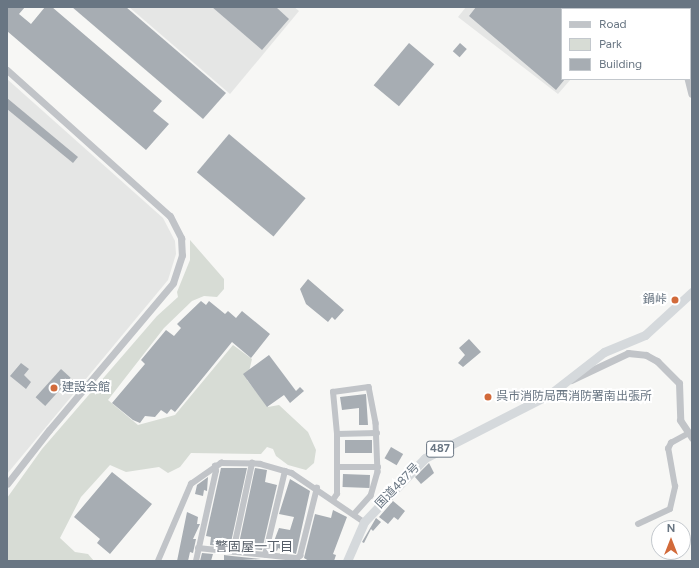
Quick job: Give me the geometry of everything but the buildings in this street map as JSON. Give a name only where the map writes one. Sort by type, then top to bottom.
[{"type":"highway","name":"国道487号","points":[[347,561],[364,522],[415,467],[435,451],[571,380],[604,352],[645,335],[692,292]]},
{"type":"street","points":[[7,70],[170,216],[181,238],[182,255],[173,283],[49,430],[7,484]]},
{"type":"street","points":[[688,80],[692,95]]},
{"type":"street","points":[[571,380],[628,353],[646,355],[657,361],[679,383],[680,420],[690,436],[671,442],[668,449],[675,488],[670,509],[638,524]]},
{"type":"street","points":[[333,500],[337,494],[337,434],[333,392],[369,387],[377,433],[378,467],[376,485],[371,496],[354,515]]},
{"type":"street","points":[[337,434],[377,433]]},
{"type":"street","points":[[158,561],[191,484],[214,466],[235,461],[252,463],[285,471],[317,488],[364,522]]},
{"type":"street","points":[[233,552],[252,463]]},
{"type":"street","points":[[196,561],[216,470],[214,466]]},
{"type":"street","points":[[337,467],[378,467]]},
{"type":"street","points":[[266,555],[285,471]]},
{"type":"street","points":[[198,548],[266,555],[300,556],[317,488]]},
{"type":"shaded area","points":[[129,7],[294,7],[299,11],[230,94]]},
{"type":"shaded area","points":[[466,7],[634,7],[561,8],[561,80],[570,80],[558,94],[458,17]]},
{"type":"shaded area","points":[[7,79],[163,218],[175,241],[176,254],[168,280],[7,474]]},
{"type":"green space","points":[[190,240],[224,279],[224,289],[217,297],[204,296],[192,301],[164,328],[108,400],[138,425],[175,415],[233,345],[252,359],[247,380],[268,407],[279,405],[308,432],[316,450],[314,463],[306,470],[288,465],[276,456],[273,449],[267,447],[261,454],[191,453],[180,467],[168,473],[159,467],[126,472],[110,465],[81,497],[60,538],[75,552],[88,554],[94,561],[7,561],[7,498],[42,449],[157,316],[178,297],[177,292],[190,260]]},
{"type":"place","name":"鍋峠","points":[[675,300]]},
{"type":"place","name":"建設会館","points":[[54,388]]},
{"type":"place","name":"呉市消防局西消防署南出張所","points":[[488,397]]},
{"type":"district","name":"警固屋一丁目","points":[[254,547]]}]
